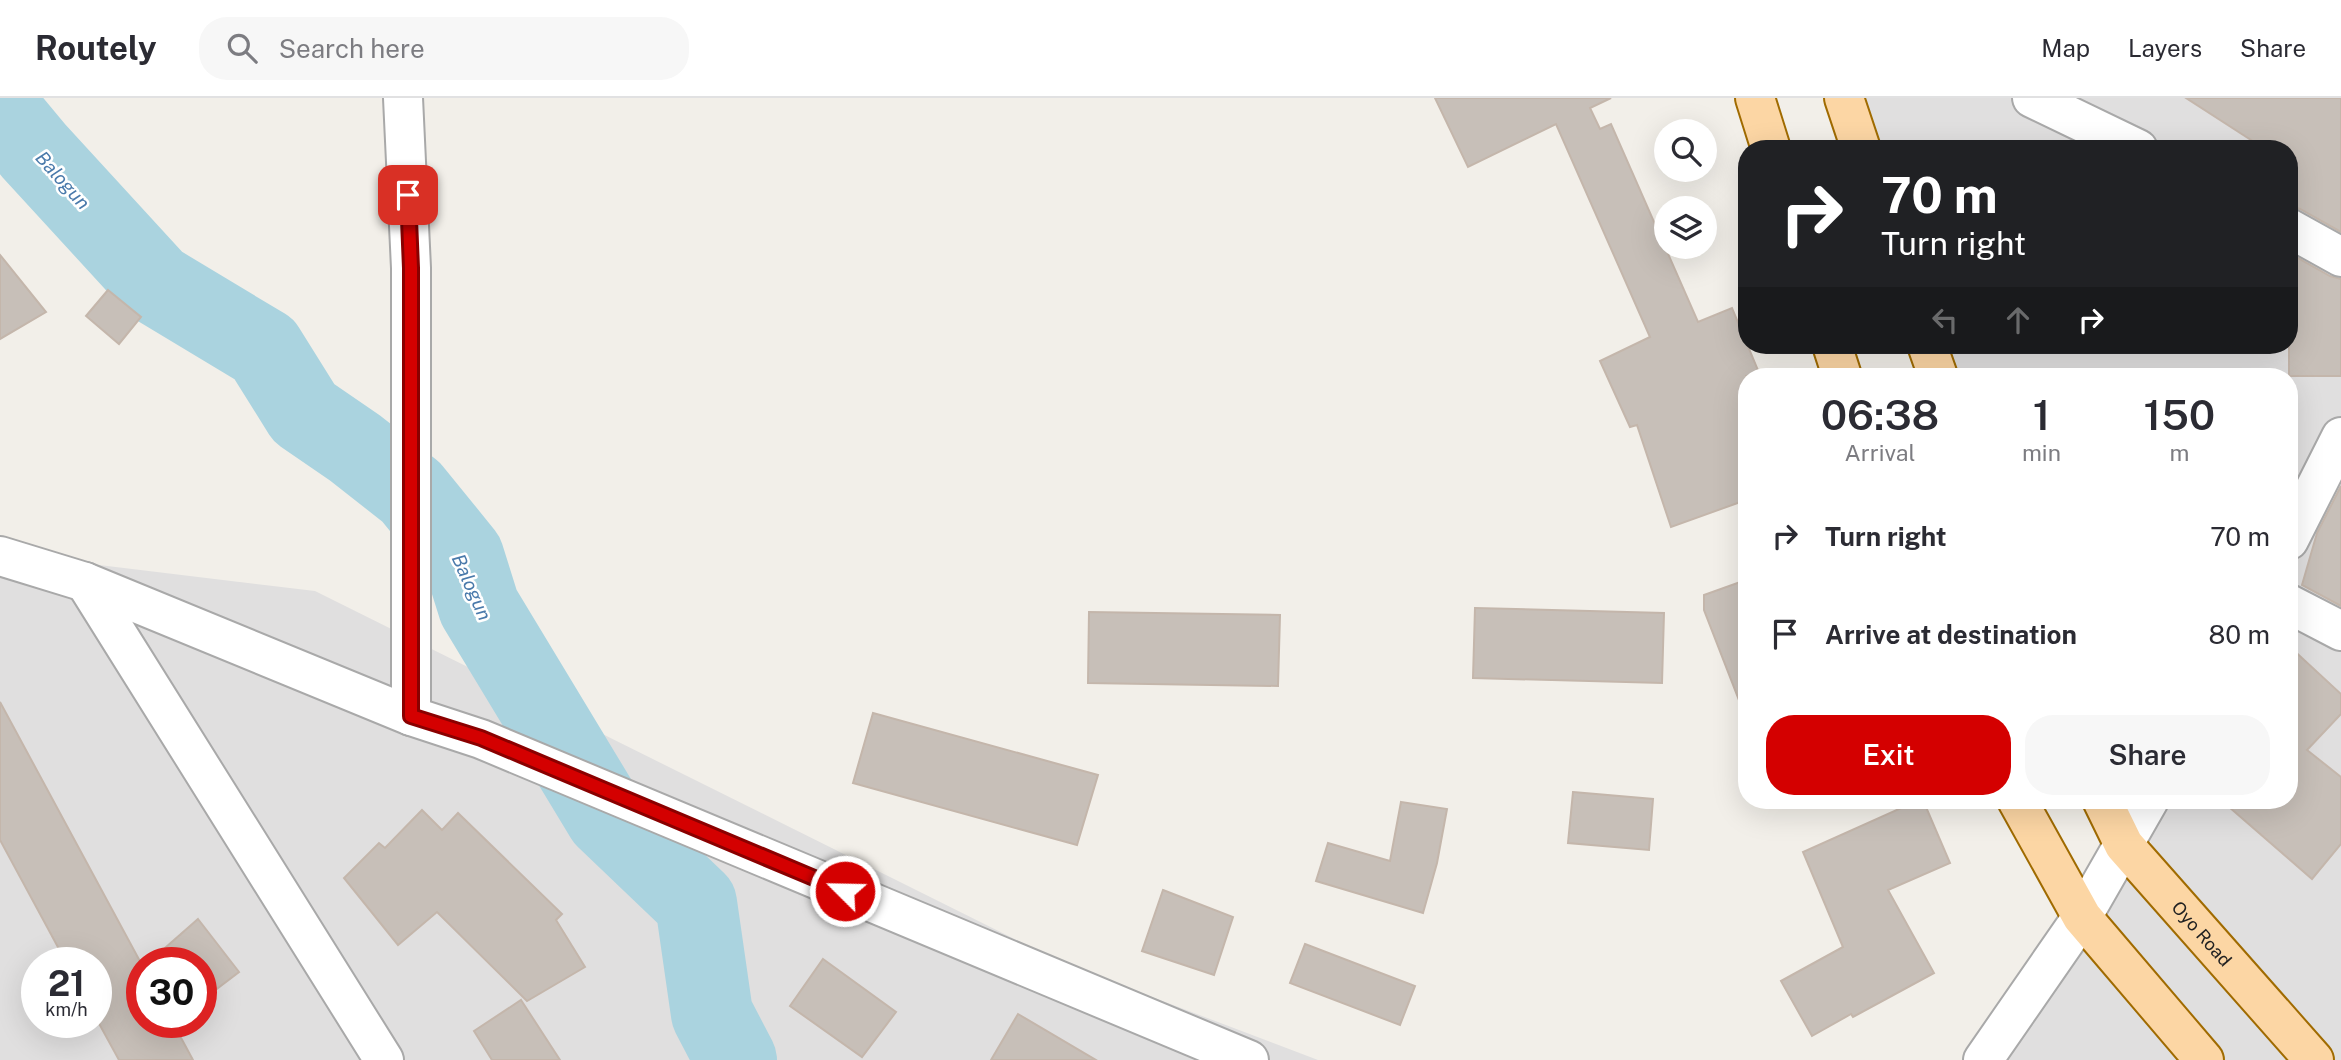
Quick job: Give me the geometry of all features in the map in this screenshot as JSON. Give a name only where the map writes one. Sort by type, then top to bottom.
[{"type":"main road","points":[[1755,98],[1767,140]]},
{"type":"main road","points":[[1844,98],[1858,140]]},
{"type":"main road","points":[[2022,809],[2082,917],[2204,1060]]},
{"type":"main road","name":"Oyo Road","points":[[2106,809],[2124,845],[2314,1060]]},
{"type":"street","points":[[403,98],[411,268],[411,716]]},
{"type":"street","points":[[2032,98],[2119,140]]},
{"type":"street","points":[[2298,233],[2341,257]]},
{"type":"street","points":[[2298,522],[2341,437]]},
{"type":"street","points":[[0,556],[85,582],[411,716],[481,738],[1249,1060]]},
{"type":"street","points":[[85,582],[384,1060]]},
{"type":"street","points":[[2298,609],[2341,631]]},
{"type":"street","points":[[1983,1060],[2082,917],[2144,809]]},
{"type":"shaded area","points":[[1860,98],[2341,98],[2341,1060],[1979,1060],[2085,938],[2152,845],[2136,809],[2298,809],[2298,368],[1948,368],[1943,354],[2298,354],[2298,140],[1874,140]]},
{"type":"shaded area","points":[[0,553],[315,591],[1065,964],[1318,1060],[0,1060]]},
{"type":"building","points":[[1435,98],[1611,98],[1590,108],[1600,129],[1611,124],[1654,222],[1654,259],[1670,259],[1698,322],[1732,308],[1738,322],[1738,354],[1751,354],[1757,368],[1738,368],[1738,503],[1671,527],[1637,425],[1630,427],[1600,361],[1650,337],[1556,124],[1468,167]]},
{"type":"building","points":[[2186,98],[2341,98],[2341,232],[2298,208],[2298,140],[2251,140]]},
{"type":"building","points":[[0,255],[46,312],[0,339]]},
{"type":"building","points":[[2298,258],[2330,276],[2341,279],[2341,376],[2298,376],[2298,368],[2289,368],[2289,354],[2298,354]]},
{"type":"building","points":[[108,290],[141,317],[119,344],[86,316]]},
{"type":"building","points":[[2341,486],[2341,606],[2302,585],[2317,533]]},
{"type":"building","points":[[1738,583],[1738,698],[1704,610],[1704,595]]},
{"type":"building","points":[[1475,608],[1664,613],[1662,683],[1473,678]]},
{"type":"building","points":[[1089,612],[1280,615],[1278,686],[1088,683]]},
{"type":"building","points":[[2298,654],[2341,694],[2341,714],[2307,750],[2341,777],[2341,844],[2312,879],[2231,809],[2298,809]]},
{"type":"building","points":[[0,702],[132,947],[126,947],[126,1038],[181,1038],[193,1060],[119,1060],[107,1038],[112,1038],[112,947],[58,947],[0,840]]},
{"type":"building","points":[[873,713],[1098,775],[1077,845],[853,783]]},
{"type":"building","points":[[1573,792],[1653,799],[1649,850],[1568,843]]},
{"type":"building","points":[[1401,802],[1447,809],[1437,863],[1423,913],[1316,881],[1328,843],[1390,861]]},
{"type":"building","points":[[1899,809],[1927,809],[1950,863],[1888,890],[1934,973],[1812,1036],[1781,981],[1843,947],[1803,852]]},
{"type":"building","points":[[422,810],[442,830],[458,813],[562,914],[556,920],[585,967],[527,1001],[437,912],[398,945],[344,878],[379,843],[385,848]]},
{"type":"building","points":[[1163,890],[1233,917],[1214,975],[1142,951]]},
{"type":"building","points":[[198,919],[239,972],[217,989],[217,947],[166,947]]},
{"type":"building","points":[[1305,944],[1415,986],[1400,1025],[1290,983]]},
{"type":"building","points":[[823,959],[896,1012],[862,1057],[790,1006]]},
{"type":"building","points":[[521,1000],[560,1060],[492,1060],[474,1031]]},
{"type":"building","points":[[1018,1014],[1096,1060],[991,1060]]},
{"type":"waterway","name":"Balogun","points":[[0,110],[156,284],[264,349],[304,413],[355,448],[411,492],[463,556],[479,607],[606,817],[696,903],[712,1014],[736,1060]]},
{"type":"route","points":[[408,195],[411,268],[411,716],[481,738],[845,891]]}]
